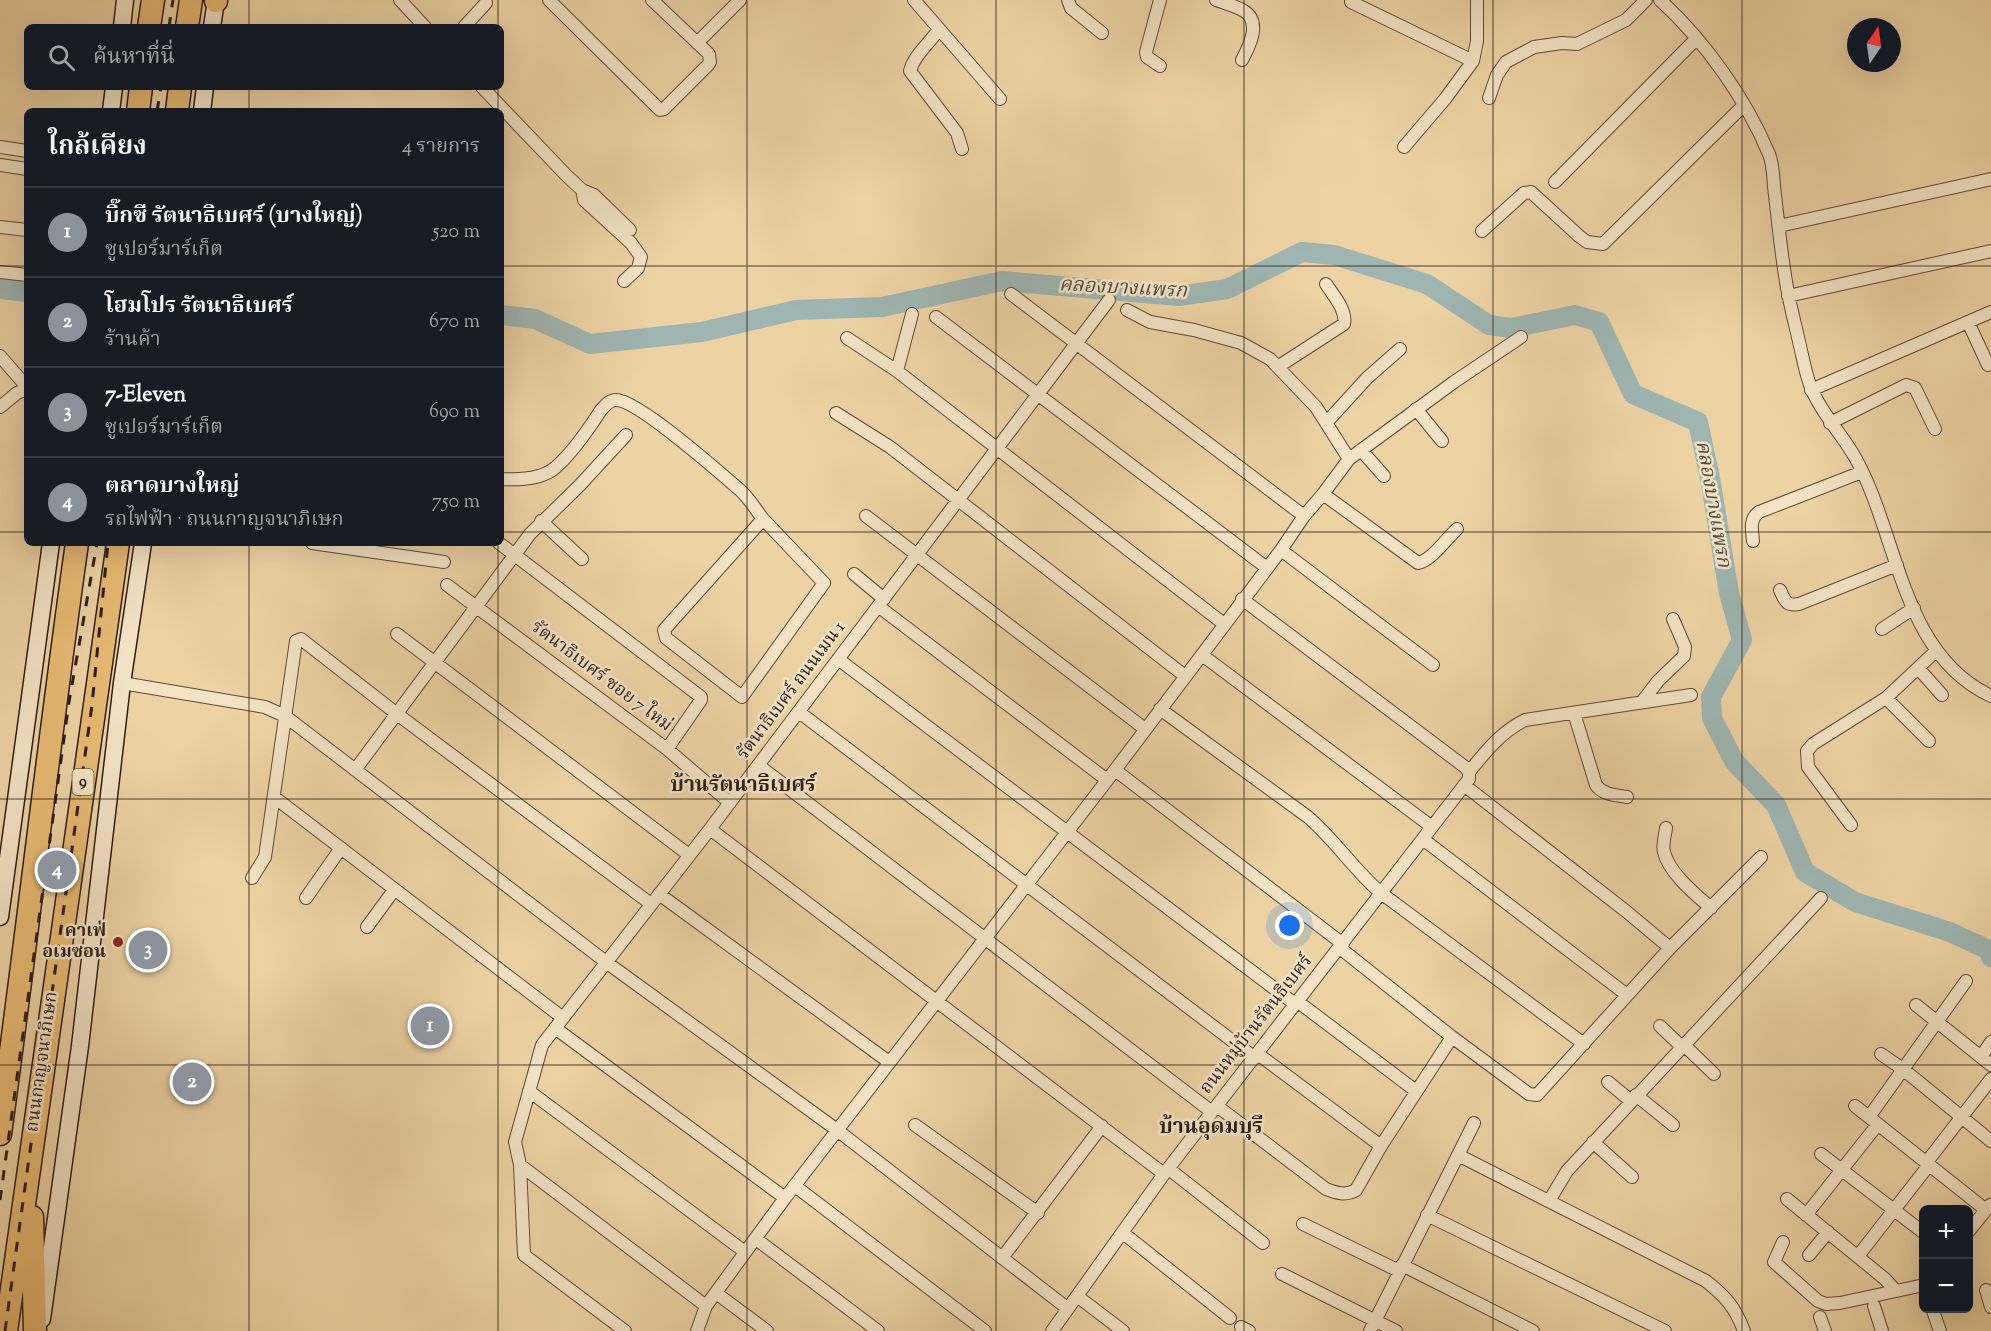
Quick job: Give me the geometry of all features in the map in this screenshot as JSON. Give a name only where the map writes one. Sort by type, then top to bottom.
[{"type":"highway","points":[[187,24],[191,0]]},
{"type":"highway","points":[[138,108],[141,90]]},
{"type":"highway","points":[[177,108],[180,90]]},
{"type":"highway","name":"ถนนกาญจนาภิเษก","points":[[0,1134],[77,546]]},
{"type":"highway","name":"ถนนกาญจนาภิเษก","points":[[6,1331],[118,546]]},
{"type":"highway","points":[[0,1058],[20,990]]},
{"type":"highway","points":[[31,1147],[35,1331]]},
{"type":"main road","points":[[122,24],[125,0]]},
{"type":"main road","points":[[212,24],[216,0]]},
{"type":"main road","points":[[111,108],[114,90]]},
{"type":"main road","points":[[202,108],[205,90]]},
{"type":"main road","points":[[0,917],[51,546]]},
{"type":"main road","points":[[40,1331],[80,1046],[122,683],[143,546]]},
{"type":"street","points":[[400,0],[422,24]]},
{"type":"street","points":[[549,0],[660,110],[664,110],[710,62],[709,54],[652,0]]},
{"type":"street","points":[[697,43],[740,0]]},
{"type":"street","points":[[914,0],[1000,99]]},
{"type":"street","points":[[1068,0],[1071,8],[1102,33]]},
{"type":"street","points":[[1160,0],[1146,52],[1147,57],[1160,66]]},
{"type":"street","points":[[1216,0],[1246,11],[1251,21],[1252,40],[1242,60]]},
{"type":"street","points":[[1404,147],[1445,99],[1473,61],[1477,41],[1477,0]]},
{"type":"street","points":[[1489,98],[1497,75],[1506,62],[1534,47],[1562,42],[1577,44],[1626,20],[1646,0]]},
{"type":"street","points":[[1660,0],[1685,22],[1731,84],[1770,157],[1788,296],[1812,390],[1830,423],[1856,458],[1921,625],[1940,657],[1959,676],[1991,696]]},
{"type":"street","points":[[1351,2],[1473,61]]},
{"type":"street","points":[[467,24],[486,3]]},
{"type":"street","points":[[939,29],[912,64],[910,71],[957,133],[962,149]]},
{"type":"street","points":[[1555,182],[1696,39]]},
{"type":"street","points":[[485,90],[502,108]]},
{"type":"street","points":[[1482,231],[1524,194],[1531,192],[1587,242],[1603,244],[1744,105]]},
{"type":"street","points":[[504,110],[582,190],[594,195],[630,230]]},
{"type":"street","points":[[0,147],[24,151]]},
{"type":"street","points":[[0,165],[24,169]]},
{"type":"street","points":[[1779,226],[1991,179]]},
{"type":"street","points":[[582,190],[584,200],[631,243],[641,257],[638,268],[624,281]]},
{"type":"street","points":[[0,226],[24,230]]},
{"type":"street","points":[[1788,296],[1991,251]]},
{"type":"street","points":[[0,272],[24,275]]},
{"type":"street","points":[[1279,366],[1344,324],[1345,317],[1326,284]]},
{"type":"street","points":[[1011,294],[1078,342],[1304,516]]},
{"type":"street","name":"รัตนาธิเบศร์ ถนนเมน 1","points":[[625,1331],[524,1254],[520,1166],[515,1142],[542,1046],[710,829],[1109,300]]},
{"type":"street","points":[[1127,310],[1150,322],[1194,330],[1241,343],[1270,359],[1316,407],[1349,459]]},
{"type":"street","points":[[1812,390],[1991,312]]},
{"type":"street","points":[[897,371],[912,314]]},
{"type":"street","points":[[936,316],[1037,396],[1267,568]]},
{"type":"street","points":[[1968,322],[1988,364]]},
{"type":"street","points":[[697,1331],[706,1306],[785,1198],[1067,833],[1349,459],[1416,409],[1521,337]]},
{"type":"street","points":[[847,338],[897,371],[1224,624]]},
{"type":"street","points":[[1326,423],[1367,378],[1400,349]]},
{"type":"street","points":[[0,356],[24,384]]},
{"type":"street","points":[[1830,423],[1910,385],[1915,388],[1935,429]]},
{"type":"street","points":[[0,407],[24,390]]},
{"type":"street","points":[[504,479],[542,475],[556,468],[601,410],[609,402],[617,400],[630,405],[658,423],[742,492],[763,519],[824,583],[742,697],[666,639],[664,630],[763,519]]},
{"type":"street","points":[[1416,409],[1442,441]]},
{"type":"street","points":[[836,413],[890,447],[1185,676]]},
{"type":"street","points":[[355,770],[476,605],[541,521],[580,485],[626,435]]},
{"type":"street","points":[[1361,450],[1384,476]]},
{"type":"street","points":[[1753,541],[1752,520],[1753,516],[1759,512],[1862,472]]},
{"type":"street","points":[[1323,494],[1418,563],[1422,563],[1457,529]]},
{"type":"street","points":[[866,516],[1146,729]]},
{"type":"street","points":[[541,521],[582,559]]},
{"type":"street","points":[[357,546],[444,562]]},
{"type":"street","points":[[503,546],[701,697],[667,749]]},
{"type":"street","points":[[1281,550],[1433,665]]},
{"type":"street","points":[[1780,590],[1785,603],[1799,604],[1897,565]]},
{"type":"street","points":[[854,574],[881,603],[1341,946],[1452,1037],[1529,1094],[1536,1095],[1670,948],[1761,857]]},
{"type":"street","name":"รัตนาธิเบศร์ ซอย 7 ใหม่","points":[[447,585],[667,749],[730,802]]},
{"type":"street","points":[[1242,599],[1469,772]]},
{"type":"street","points":[[1882,629],[1914,608]]},
{"type":"street","points":[[1642,702],[1658,681],[1684,656],[1685,647],[1673,620]]},
{"type":"street","points":[[397,634],[689,855]]},
{"type":"street","points":[[252,878],[265,857],[296,641],[301,639],[397,714],[655,899],[889,1062]]},
{"type":"street","points":[[1851,825],[1808,767],[1807,751],[1813,744],[1886,698],[1936,651]]},
{"type":"street","points":[[1202,655],[1432,827]]},
{"type":"street","points":[[838,659],[1067,833],[1416,1091]]},
{"type":"street","points":[[1918,668],[1942,695]]},
{"type":"street","points":[[122,683],[265,707],[285,716],[606,962],[837,1130],[1067,1308]]},
{"type":"street","name":"ถนนหมู่บ้านรัตนธิเบศร์","points":[[1052,1331],[1167,1171],[1424,840],[1469,779],[1469,772],[1491,744],[1513,726],[1537,717],[1690,695]]},
{"type":"street","points":[[1886,698],[1929,741]]},
{"type":"street","points":[[1160,709],[1325,831],[1362,875],[1381,893],[1584,1044]]},
{"type":"street","points":[[798,712],[1025,885],[1381,1146]]},
{"type":"street","points":[[1574,713],[1596,785],[1605,793],[1627,796]]},
{"type":"street","points":[[758,765],[1215,1109],[1326,1189],[1345,1194],[1356,1190],[1381,1146],[1452,1037]]},
{"type":"street","points":[[1464,785],[1670,948]]},
{"type":"street","points":[[274,797],[559,1023],[785,1198]]},
{"type":"street","points":[[1666,828],[1664,852],[1668,862],[1686,886],[1711,908]]},
{"type":"street","points":[[710,829],[1102,1126],[1167,1171],[1263,1243]]},
{"type":"street","points":[[1424,840],[1627,995]]},
{"type":"street","points":[[306,898],[341,849]]},
{"type":"street","points":[[367,927],[394,890]]},
{"type":"street","points":[[1549,1201],[1567,1171],[1593,1142],[1821,898]]},
{"type":"street","points":[[1806,1215],[1843,1171],[1904,1070],[1966,981]]},
{"type":"street","points":[[1916,1005],[1991,1065]]},
{"type":"street","points":[[1659,1026],[1714,1074]]},
{"type":"street","points":[[1981,1057],[1991,1042]]},
{"type":"street","points":[[1881,1054],[1991,1141]]},
{"type":"street","points":[[1858,1256],[1991,1079]]},
{"type":"street","points":[[1608,1082],[1673,1125]]},
{"type":"street","points":[[529,1091],[745,1252]]},
{"type":"street","points":[[1855,1106],[1927,1164],[1988,1207],[1973,1226]]},
{"type":"street","points":[[1373,1326],[1474,1122]]},
{"type":"street","points":[[915,1125],[1038,1213]]},
{"type":"street","points":[[1002,1258],[1102,1126]]},
{"type":"street","points":[[1593,1142],[1632,1177]]},
{"type":"street","points":[[1821,1154],[1919,1230]]},
{"type":"street","points":[[1458,1155],[1706,1281],[1725,1295],[1737,1312],[1744,1331]]},
{"type":"street","points":[[520,1166],[706,1306]]},
{"type":"street","points":[[795,1186],[985,1331]]},
{"type":"street","points":[[1787,1198],[1885,1278],[1896,1291]]},
{"type":"street","points":[[1427,1215],[1665,1331]]},
{"type":"street","points":[[1303,1224],[1533,1331]]},
{"type":"street","points":[[1809,1255],[1828,1232]]},
{"type":"street","points":[[1123,1233],[1230,1318]]},
{"type":"street","points":[[756,1239],[878,1331]]},
{"type":"street","points":[[1783,1242],[1774,1262],[1818,1301],[1832,1305],[1919,1286]]},
{"type":"street","points":[[1282,1274],[1373,1326],[1396,1331]]},
{"type":"street","points":[[1986,1290],[1991,1307]]},
{"type":"street","points":[[716,1293],[767,1331]]},
{"type":"street","points":[[1077,1296],[1123,1331]]},
{"type":"street","points":[[1874,1306],[1882,1331]]},
{"type":"street","points":[[1934,1313],[1940,1331]]},
{"type":"street","points":[[1820,1317],[1825,1331]]},
{"type":"waterway","name":"คลองบางแพรก","points":[[504,315],[535,319],[590,344],[702,332],[796,310],[882,307],[1002,281],[1179,296],[1227,289],[1302,252],[1334,255],[1427,284],[1489,325],[1511,328],[1575,315],[1599,322],[1633,394],[1698,422],[1710,478],[1729,593],[1742,640],[1711,697],[1712,718],[1734,761],[1776,805],[1805,872],[1855,902],[1950,932],[1989,950],[1991,957]]},
{"type":"waterway","name":"คลองบางแพรก","points":[[0,289],[24,292]]},
{"type":"railway","points":[[169,24],[173,0]]},
{"type":"railway","points":[[158,108],[160,90]]},
{"type":"railway","points":[[0,1200],[69,702],[96,546]]},
{"type":"railway","points":[[5,1331],[92,705],[108,546]]},
{"type":"place","name":"ตลาดบางใหญ่","points":[[57,870]]},
{"type":"place","name":"คาเฟ่ อเมซอน","points":[[118,942]]},
{"type":"place","name":"7-Eleven","points":[[148,950]]},
{"type":"place","name":"บิ๊กซี รัตนาธิเบศร์ (บางใหญ่)","points":[[430,1026]]},
{"type":"place","name":"โฮมโปร รัตนาธิเบศร์","points":[[192,1082]]},
{"type":"district","name":"บ้านรัตนาธิเบศร์","points":[[743,786]]},
{"type":"district","name":"บ้านอุดมบุรี","points":[[1211,1128]]}]
